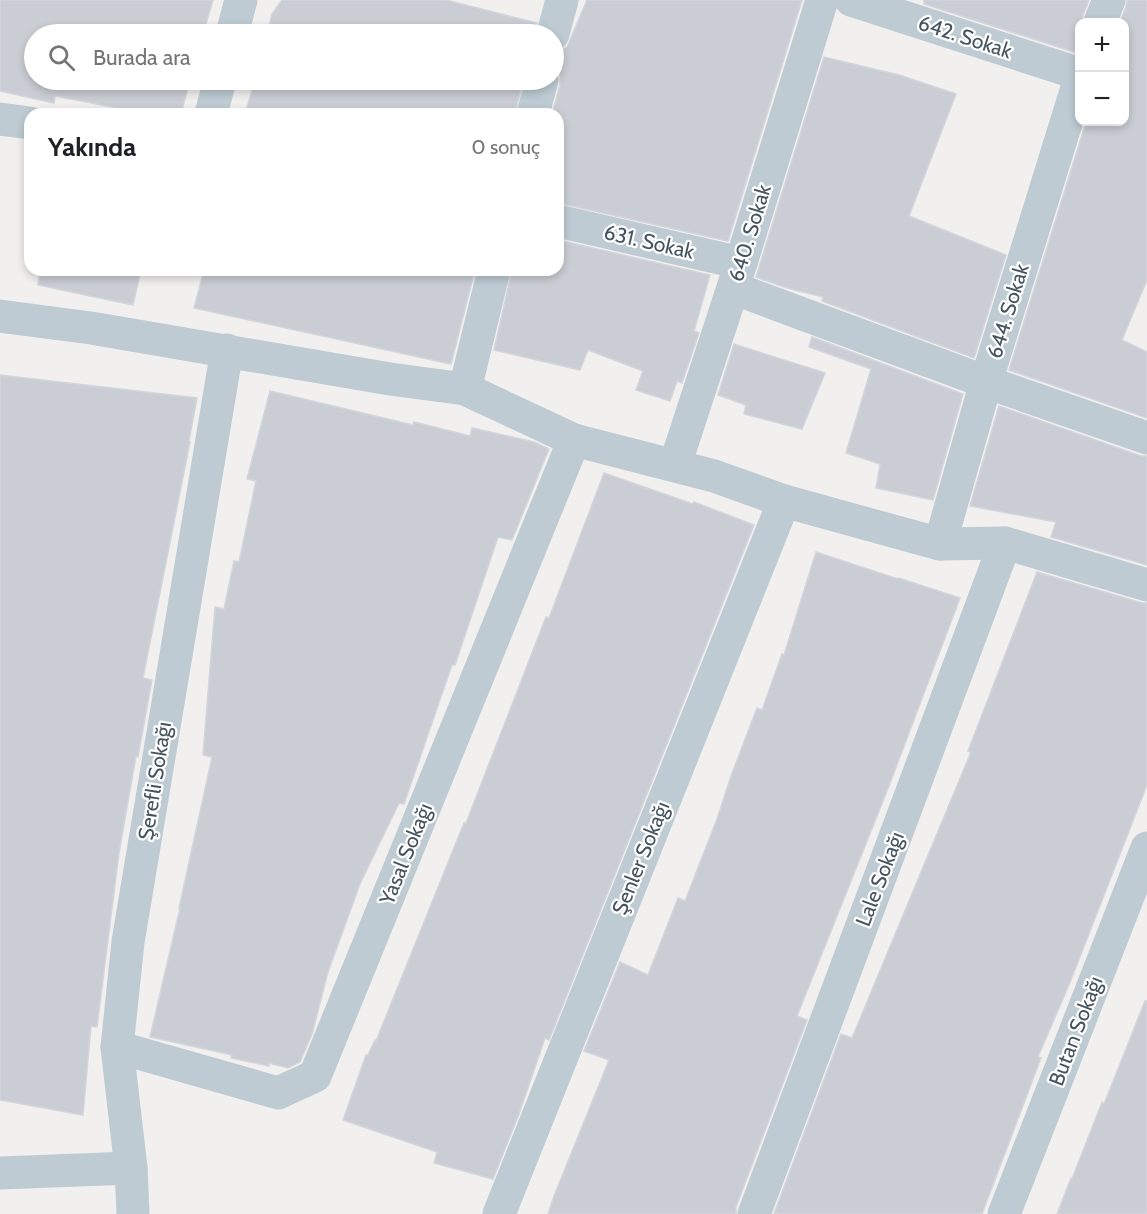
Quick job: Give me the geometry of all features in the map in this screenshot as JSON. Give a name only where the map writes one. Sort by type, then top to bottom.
[{"type":"street","points":[[235,24],[241,0]]},
{"type":"street","points":[[555,24],[561,0]]},
{"type":"street","name":"640. Sokak","points":[[675,465],[737,275],[822,0]]},
{"type":"street","name":"642. Sokak","points":[[851,0],[1075,74]]},
{"type":"street","points":[[1102,18],[1109,0]]},
{"type":"street","points":[[213,108],[217,90]]},
{"type":"street","points":[[535,108],[540,90]]},
{"type":"street","name":"644. Sokak","points":[[940,544],[986,382],[1075,92]]},
{"type":"street","points":[[0,119],[24,122]]},
{"type":"street","name":"631. Sokak","points":[[564,223],[737,275],[986,382],[1147,438]]},
{"type":"street","points":[[465,389],[493,276]]},
{"type":"street","points":[[0,316],[91,328],[390,379],[465,389],[574,440],[714,476],[784,501],[940,544],[1005,543],[1147,585]]},
{"type":"street","name":"Şerefli Sokağı","points":[[133,1214],[131,1168],[117,1047],[128,942],[227,350]]},
{"type":"street","name":"Yasal Sokağı","points":[[117,1047],[278,1093],[315,1076],[574,440]]},
{"type":"street","name":"Şenler Sokağı","points":[[499,1214],[784,501]]},
{"type":"street","name":"Lale Sokağı","points":[[754,1214],[1005,543]]},
{"type":"street","name":"Butan Sokağı","points":[[1004,1214],[1147,848]]},
{"type":"street","points":[[0,1173],[131,1168]]},
{"type":"building","points":[[0,0],[213,0],[206,24],[24,24],[24,90],[187,90],[183,108],[117,108],[55,96],[54,103],[0,91]]},
{"type":"building","points":[[282,0],[446,0],[537,23],[270,24],[272,14]]},
{"type":"building","points":[[587,0],[802,0],[728,241],[564,204],[564,108],[554,108],[559,90],[564,90],[564,49],[567,47]]},
{"type":"building","points":[[924,0],[1089,0],[1083,18],[1075,18],[1075,52],[924,4]]},
{"type":"building","points":[[1127,0],[1147,0],[1147,280],[1122,340],[1147,352],[1147,418],[1009,370],[1085,126],[1129,126],[1129,18],[1122,18]]},
{"type":"building","points":[[824,57],[899,75],[956,94],[909,216],[1006,255],[974,358],[822,301],[823,297],[756,277]]},
{"type":"building","points":[[252,90],[521,90],[516,108],[247,108]]},
{"type":"building","points":[[564,241],[710,275],[694,331],[699,333],[682,383],[677,381],[670,401],[636,390],[643,371],[588,350],[580,370],[494,350],[511,276],[564,276]]},
{"type":"building","points":[[39,276],[140,276],[133,305],[38,285]]},
{"type":"building","points":[[202,276],[473,276],[451,364],[194,308]]},
{"type":"building","points":[[812,337],[963,394],[933,500],[876,488],[880,464],[846,453],[871,369],[809,347]]},
{"type":"building","points":[[734,344],[825,373],[802,429],[744,414],[746,405],[718,395]]},
{"type":"building","points":[[0,375],[197,398],[143,678],[152,680],[119,853],[97,1027],[91,1026],[83,1115],[0,1100]]},
{"type":"building","points":[[270,391],[470,436],[472,428],[534,442],[549,449],[512,540],[498,537],[455,665],[452,665],[404,804],[399,803],[360,884],[328,972],[312,1034],[300,1062],[288,1068],[231,1058],[232,1055],[150,1037],[212,757],[203,755],[215,607],[224,609],[234,561],[239,562],[256,481],[247,479]]},
{"type":"building","points":[[999,406],[1141,456],[1147,456],[1147,565],[1051,537],[1056,522],[970,506]]},
{"type":"building","points":[[604,473],[693,504],[694,502],[754,525],[549,1040],[545,1038],[519,1114],[493,1179],[434,1163],[437,1152],[343,1120],[366,1055],[376,1041],[464,823],[466,823],[546,617],[549,618]]},
{"type":"building","points":[[816,552],[960,598],[889,786],[797,1016],[807,1020],[736,1207],[736,1214],[548,1214],[609,1060],[584,1051],[620,962],[648,975],[678,898],[685,901],[757,708],[762,710],[782,654],[784,655]]},
{"type":"building","points":[[1037,572],[1147,603],[1147,785],[1071,980],[1038,1057],[1041,1058],[982,1214],[774,1214],[841,1034],[852,1038],[971,752],[968,751]]},
{"type":"building","points":[[1145,1001],[1147,1001],[1147,1214],[1057,1214],[1102,1102],[1104,1104]]}]
